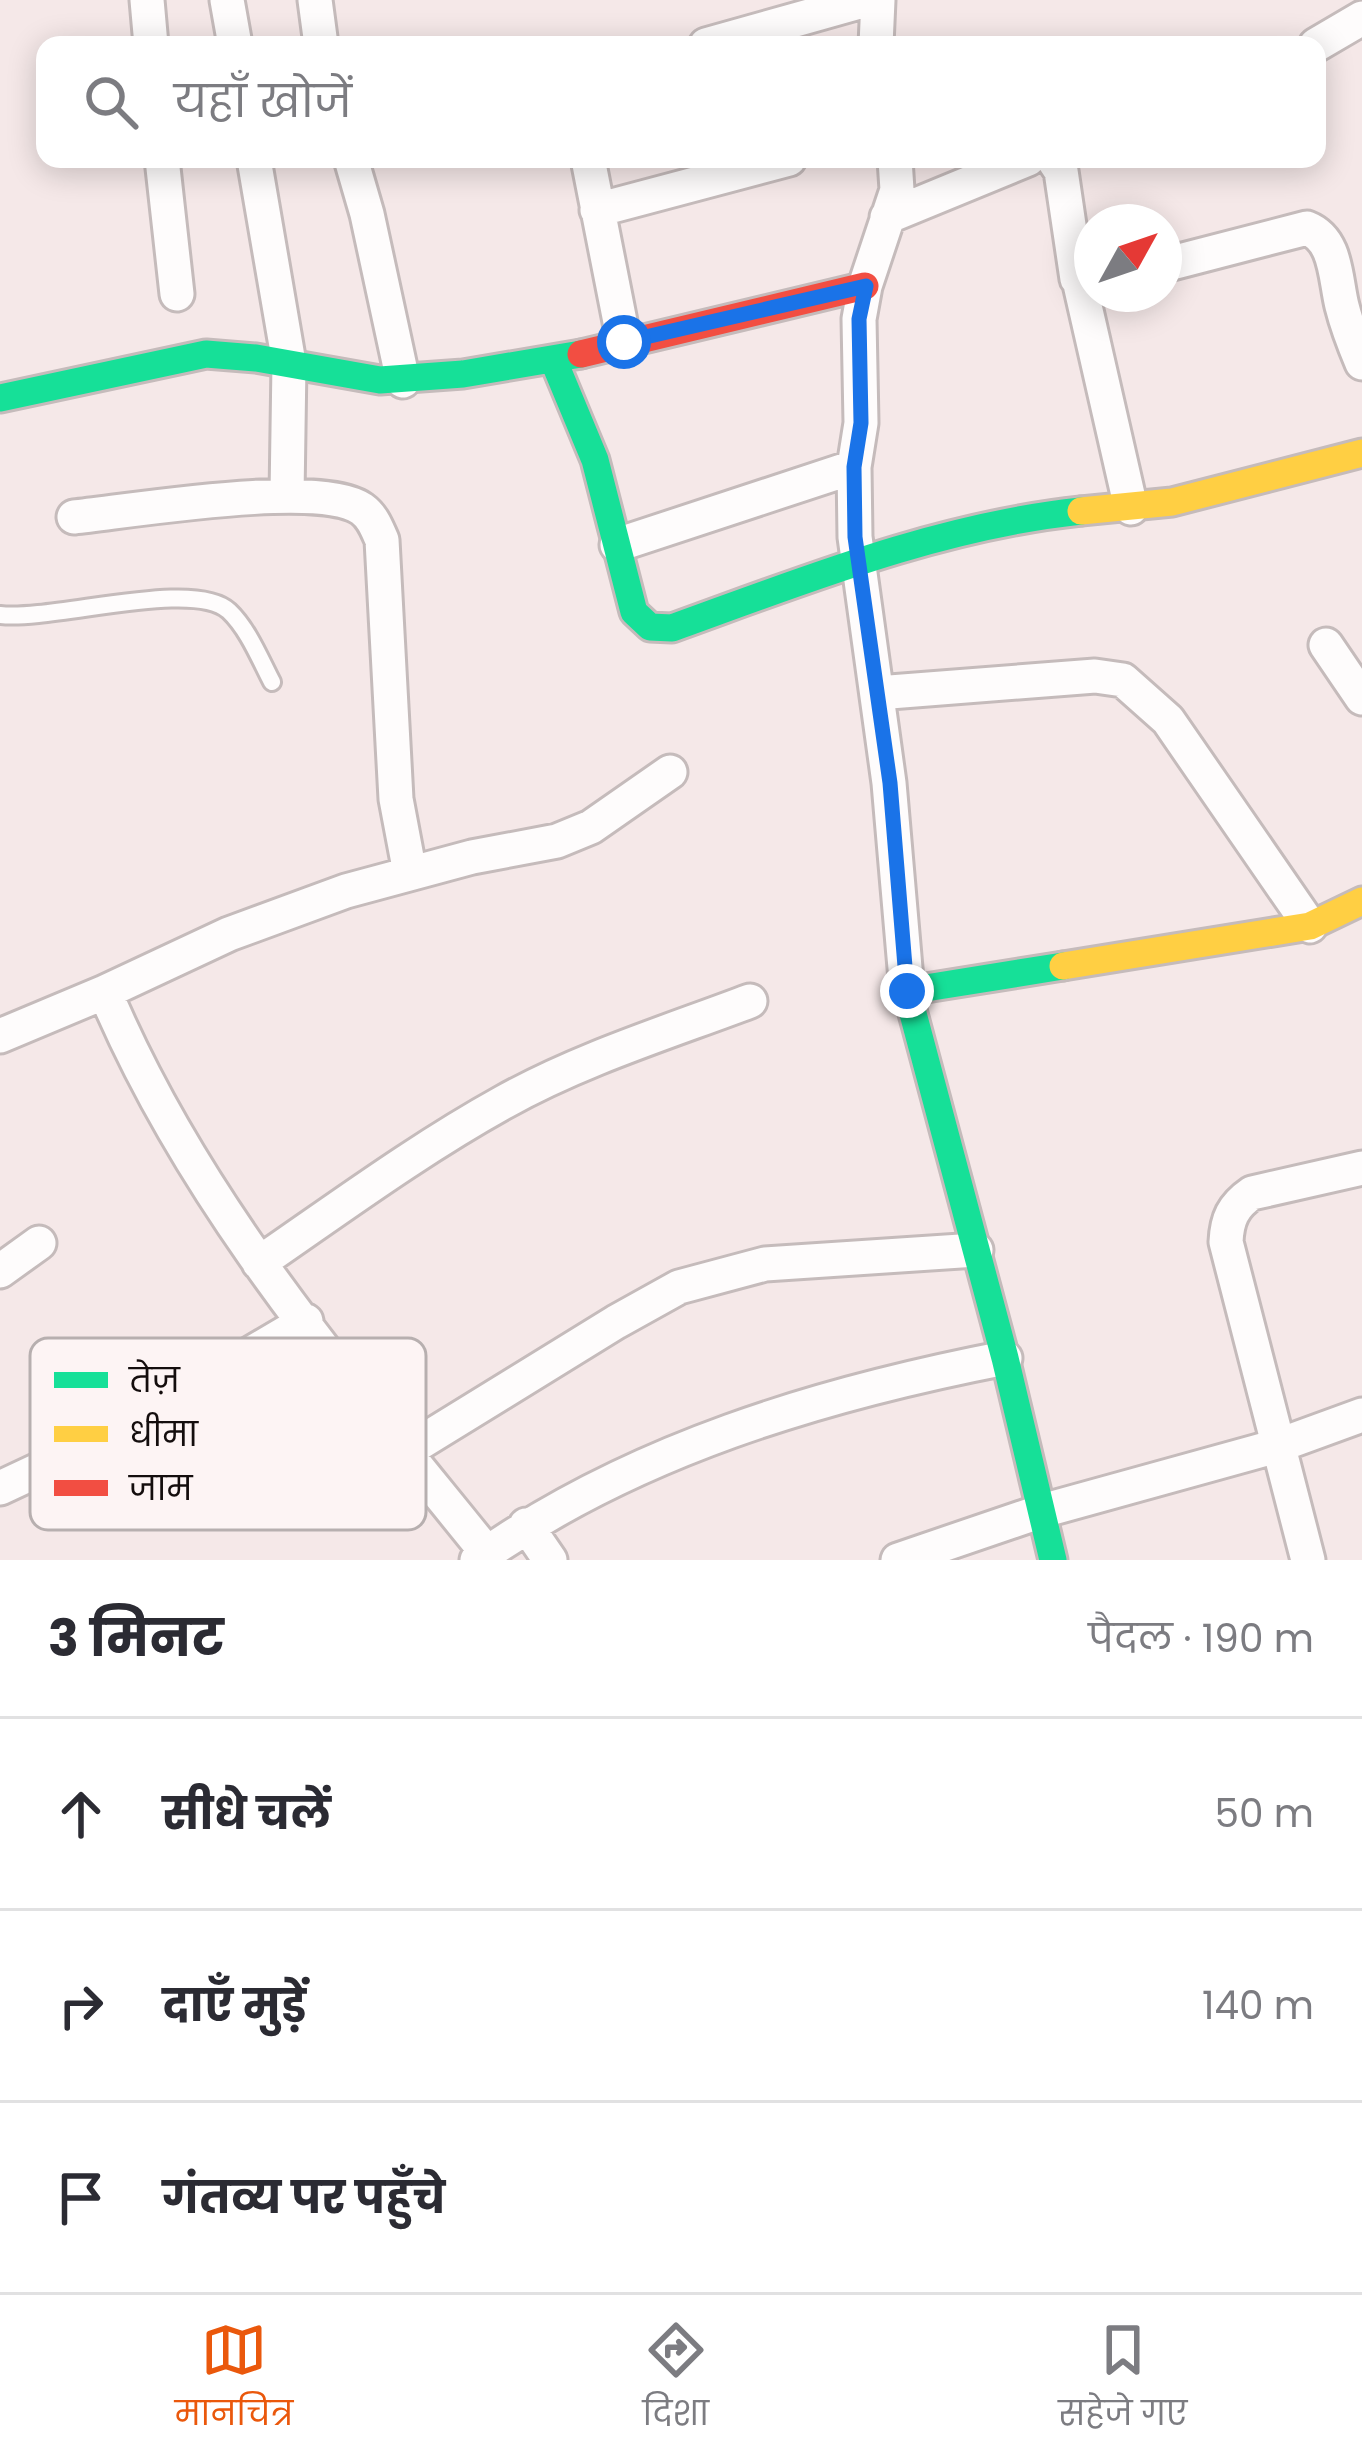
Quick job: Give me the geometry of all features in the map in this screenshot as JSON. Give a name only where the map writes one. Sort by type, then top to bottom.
[{"type":"street","points":[[146,0],[150,36]]},
{"type":"street","points":[[227,0],[233,36]]},
{"type":"street","points":[[315,0],[320,36]]},
{"type":"street","points":[[738,36],[866,0]]},
{"type":"street","points":[[876,36],[878,0]]},
{"type":"street","points":[[1326,39],[1362,18]]},
{"type":"street","points":[[163,168],[177,294]]},
{"type":"street","points":[[256,168],[289,363],[287,496]]},
{"type":"street","points":[[354,168],[403,381]]},
{"type":"street","points":[[590,168],[624,342]]},
{"type":"street","points":[[597,210],[755,168]]},
{"type":"street","points":[[896,168],[897,190],[859,319],[861,423],[854,467],[859,561],[890,783],[907,991],[1005,1358],[1053,1560]]},
{"type":"street","points":[[887,218],[1006,168]]},
{"type":"street","points":[[1058,168],[1074,232]]},
{"type":"street","points":[[1182,260],[1306,228],[1349,266],[1351,337],[1362,363]]},
{"type":"street","points":[[0,398],[206,354],[239,352],[354,379],[403,381],[554,358],[866,286]]},
{"type":"street","points":[[1091,312],[1131,508]]},
{"type":"street","points":[[554,358],[595,460],[634,612],[653,629],[672,628],[859,561],[1024,518],[1172,502],[1362,453]]},
{"type":"street","points":[[617,545],[854,467]]},
{"type":"street","points":[[74,517],[287,496],[350,503],[364,510],[382,540],[396,799],[410,873]]},
{"type":"street","points":[[1326,645],[1362,698]]},
{"type":"street","points":[[877,693],[1095,676],[1123,680],[1168,720],[1310,926]]},
{"type":"street","points":[[0,1036],[229,934],[346,890],[557,841],[591,827],[670,772]]},
{"type":"street","points":[[907,991],[1310,926],[1362,901]]},
{"type":"street","points":[[105,992],[166,1120],[259,1263],[318,1338]]},
{"type":"street","points":[[259,1263],[508,1100],[750,1000]]},
{"type":"street","points":[[1307,1560],[1226,1242],[1227,1221],[1238,1203],[1252,1193],[1362,1168]]},
{"type":"street","points":[[0,1271],[39,1243]]},
{"type":"street","points":[[426,1439],[679,1287],[765,1264],[976,1250]]},
{"type":"street","points":[[276,1338],[305,1321]]},
{"type":"street","points":[[426,1481],[482,1557],[526,1525],[615,1477],[796,1409],[902,1378],[1005,1358]]},
{"type":"street","points":[[898,1560],[1042,1511],[1277,1446],[1362,1415]]},
{"type":"street","points":[[0,1488],[30,1474]]},
{"type":"street","points":[[526,1525],[550,1560]]},
{"type":"lane","points":[[0,615],[38,616],[174,598],[215,601],[239,622],[272,682]]},
{"type":"traffic: fast","points":[[0,398],[206,354],[380,380],[463,374],[581,354]]},
{"type":"traffic: fast","points":[[553,359],[595,460],[634,612],[650,627],[672,628],[924,542],[1081,511]]},
{"type":"traffic: fast","points":[[1053,1560],[1005,1358],[907,991],[1063,966]]},
{"type":"traffic: slow","points":[[1081,511],[1172,502],[1362,453]]},
{"type":"traffic: slow","points":[[1063,966],[1310,926],[1362,901]]},
{"type":"traffic: jam","points":[[581,354],[865,286]]},
{"type":"route","points":[[624,342],[866,286],[859,319],[862,370],[854,467],[855,537],[890,783],[907,991]]}]
